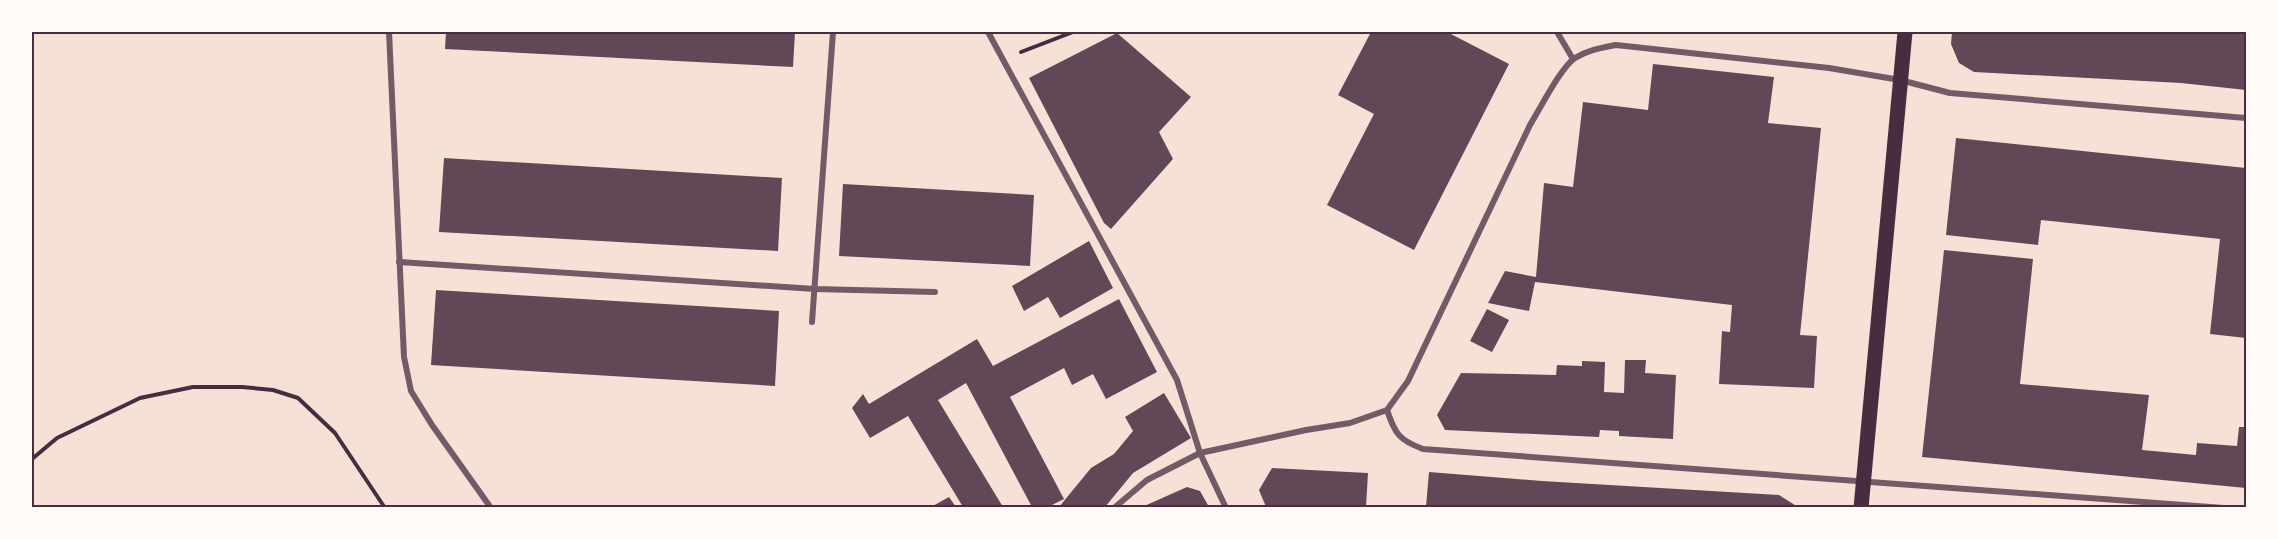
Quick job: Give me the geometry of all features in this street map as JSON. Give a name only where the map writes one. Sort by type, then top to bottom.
[{"type":"main road","points":[[1861,507],[1905,32]]},
{"type":"street","points":[[389,32],[404,357],[411,391],[490,507]]},
{"type":"street","points":[[812,322],[833,32]]},
{"type":"street","points":[[988,32],[1177,380],[1200,453],[1226,507]]},
{"type":"street","points":[[1557,32],[1573,59]]},
{"type":"street","points":[[1114,507],[1147,480],[1200,453],[1350,423],[1387,410],[1408,381],[1530,125],[1573,59],[1594,49],[1616,45],[1829,68],[1900,80],[1950,93],[2247,118]]},
{"type":"street","points":[[399,262],[815,289],[935,292]]},
{"type":"street","points":[[1387,410],[1395,432],[1406,442],[1424,449],[2224,507]]},
{"type":"path","points":[[1003,59],[1073,32]]},
{"type":"path","points":[[32,459],[57,438],[140,398],[193,387],[242,387],[273,390],[298,398],[335,433],[385,507]]},
{"type":"building","points":[[446,32],[795,32],[793,67],[445,49]]},
{"type":"building","points":[[1371,32],[1447,32],[1509,64],[1414,250],[1327,205],[1374,114],[1338,95]]},
{"type":"building","points":[[1952,32],[2246,32],[2246,90],[2181,83],[1974,72],[1959,63],[1951,44]]},
{"type":"building","points":[[1117,33],[1191,97],[1159,132],[1173,159],[1111,229],[1104,223],[1029,78]]},
{"type":"building","points":[[1653,64],[1774,77],[1768,123],[1821,128],[1800,335],[1817,336],[1814,388],[1719,384],[1722,331],[1730,332],[1732,305],[1535,282],[1529,311],[1488,303],[1505,271],[1536,277],[1544,183],[1573,187],[1583,102],[1648,110]]},
{"type":"building","points":[[1956,138],[2246,168],[2246,338],[2210,334],[2220,239],[2041,220],[2038,245],[1946,235]]},
{"type":"building","points":[[444,158],[782,178],[778,251],[439,232]]},
{"type":"building","points":[[843,184],[1034,195],[1030,266],[839,256]]},
{"type":"building","points":[[1089,241],[1113,288],[1060,318],[1048,297],[1024,311],[1012,286]]},
{"type":"building","points":[[1944,250],[2033,259],[2020,384],[2149,395],[2142,450],[2196,455],[2197,443],[2237,446],[2239,427],[2246,427],[2246,488],[1922,457]]},
{"type":"building","points":[[436,290],[779,311],[775,386],[431,365]]},
{"type":"building","points":[[1119,299],[1157,372],[1106,399],[1093,374],[1072,385],[1064,368],[1010,397],[1064,499],[1048,507],[1032,507],[966,383],[938,400],[1003,507],[963,507],[908,416],[870,438],[852,408],[863,394],[869,404],[977,339],[993,366]]},
{"type":"building","points":[[1487,309],[1509,320],[1492,352],[1470,341]]},
{"type":"building","points":[[1625,360],[1646,360],[1645,373],[1676,375],[1673,439],[1619,436],[1619,431],[1600,430],[1599,437],[1445,430],[1437,415],[1461,373],[1556,375],[1557,365],[1582,366],[1582,361],[1605,362],[1604,392],[1624,393]]},
{"type":"building","points":[[1164,393],[1191,438],[1133,473],[1105,507],[1059,507],[1091,468],[1114,454],[1133,431],[1125,417]]},
{"type":"building","points":[[1272,468],[1368,473],[1366,507],[1266,507],[1259,490]]},
{"type":"building","points":[[1429,472],[1779,495],[1798,507],[1426,507]]},
{"type":"building","points":[[1187,487],[1200,491],[1209,507],[1142,507]]},
{"type":"building","points":[[949,497],[956,507],[931,507]]}]
